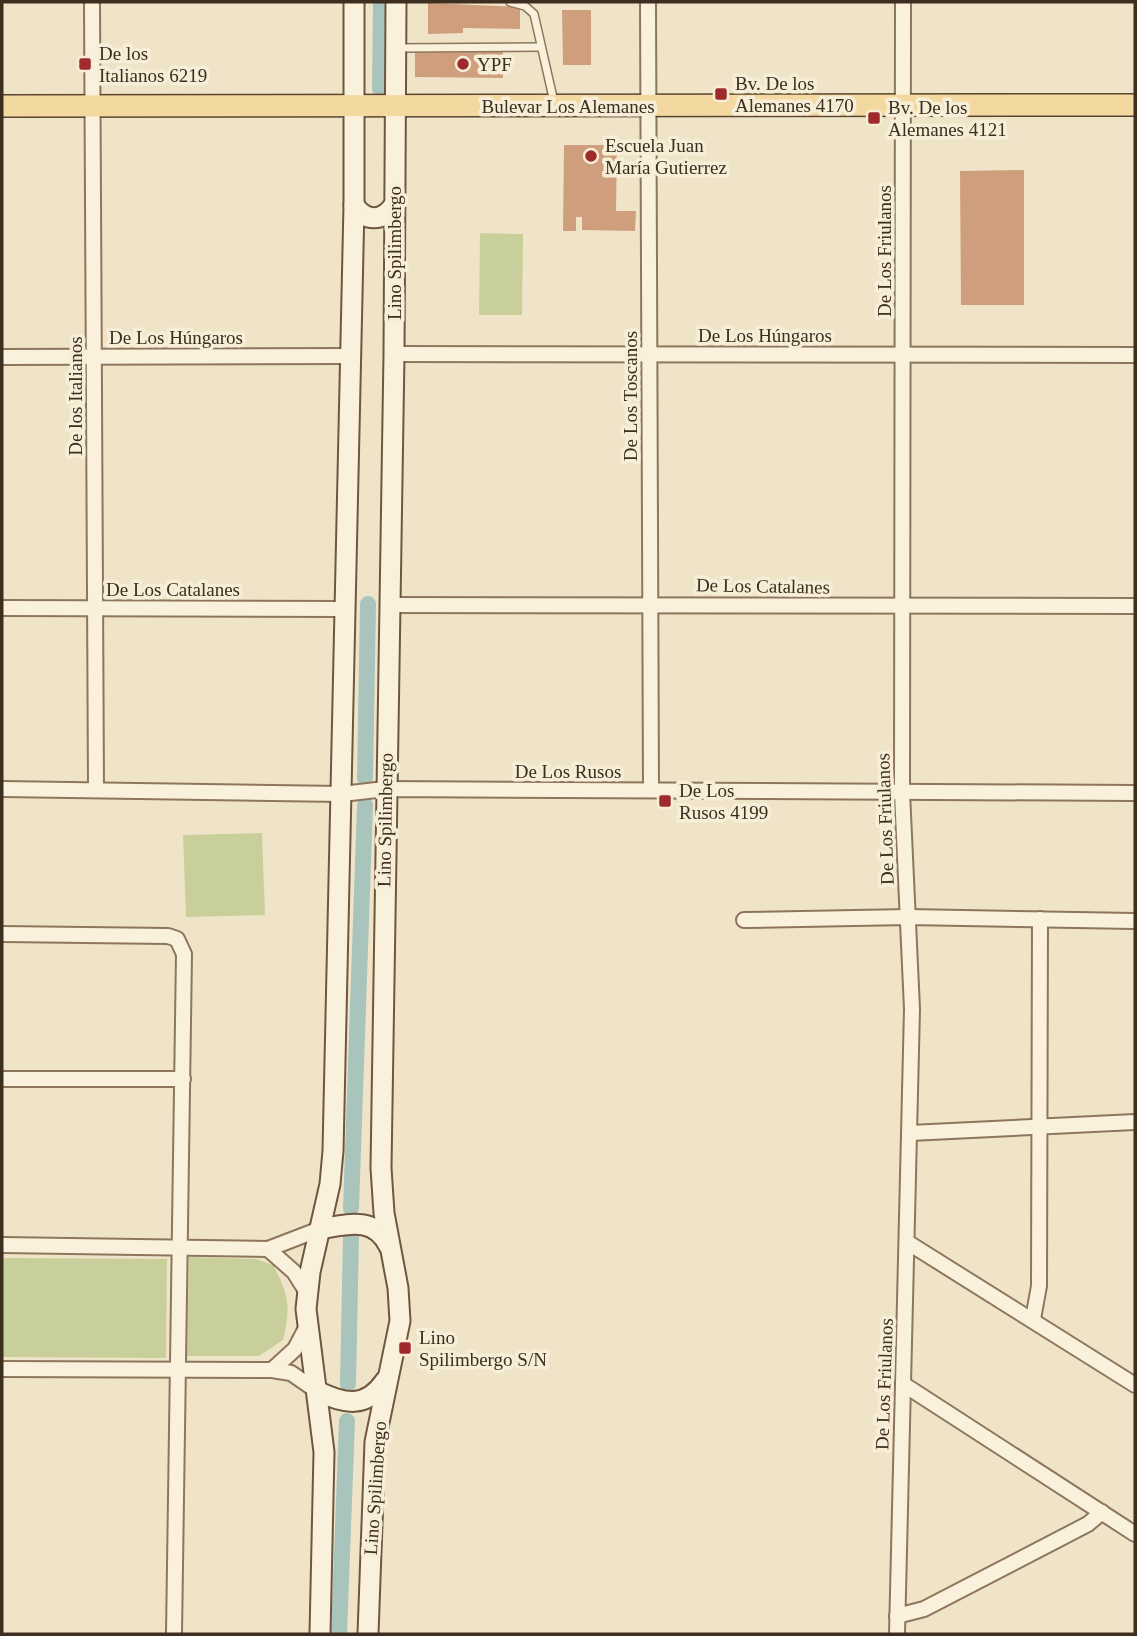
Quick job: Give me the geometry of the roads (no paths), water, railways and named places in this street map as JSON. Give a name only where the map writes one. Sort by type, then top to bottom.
[{"type":"main road","name":"Lino Spilimbergo","points":[[320,1634],[324,1452],[306,1328],[306,1291],[333,1151],[354,205],[354,2]]},
{"type":"main road","name":"Lino Spilimbergo","points":[[368,1634],[373,1457],[400,1321],[398,1288],[384,1213],[381,1168],[394,354],[396,2]]},
{"type":"main road","name":"Bulevar Los Alemanes","points":[[2,106],[1135,105]]},
{"type":"main road","points":[[354,205],[359,212],[374,219],[382,217],[394,205]]},
{"type":"main road","points":[[320,1229],[348,1223],[363,1224],[380,1233],[391,1250]]},
{"type":"main road","points":[[317,1391],[344,1402],[359,1402],[374,1394],[387,1378]]},
{"type":"street","name":"De los Italianos","points":[[92,2],[96,789]]},
{"type":"street","name":"De Los Toscanos","points":[[648,2],[651,790]]},
{"type":"street","name":"De Los Friulanos","points":[[897,1634],[912,999],[902,792],[902,2]]},
{"type":"street","name":"De Los Húngaros","points":[[394,354],[1135,355]]},
{"type":"street","name":"De Los Húngaros","points":[[2,357],[350,356]]},
{"type":"street","name":"De Los Catalanes","points":[[389,605],[1135,606]]},
{"type":"street","name":"De Los Catalanes","points":[[2,608],[344,609]]},
{"type":"street","name":"De Los Rusos","points":[[2,789],[342,794],[385,789],[1135,793]]},
{"type":"street","points":[[744,920],[908,917],[1135,921]]},
{"type":"street","points":[[1033,1319],[1038,1286],[1040,919]]},
{"type":"street","points":[[2,934],[169,936],[177,939],[184,954],[174,1634]]},
{"type":"street","points":[[2,1079],[183,1079]]},
{"type":"street","points":[[910,1133],[1135,1122]]},
{"type":"street","points":[[2,1245],[181,1245],[268,1249],[320,1229]]},
{"type":"street","points":[[907,1242],[1135,1385]]},
{"type":"street","points":[[268,1249],[294,1272],[306,1291]]},
{"type":"street","points":[[272,1370],[295,1349],[306,1328]]},
{"type":"street","points":[[2,1369],[272,1370],[291,1373],[317,1391]]},
{"type":"street","points":[[903,1384],[1135,1534]]},
{"type":"street","points":[[897,1616],[923,1609],[1088,1524],[1102,1512]]},
{"type":"lane","points":[[510,2],[524,6],[534,14],[555,106]]},
{"type":"lane","points":[[395,48],[541,47]]},
{"type":"waterway","points":[[380,89],[381,2]]},
{"type":"waterway","points":[[365,778],[368,604]]},
{"type":"waterway","points":[[351,1208],[365,805]]},
{"type":"waterway","points":[[348,1384],[351,1235]]},
{"type":"waterway","points":[[339,1634],[347,1421]]},
{"type":"place","name":"De los Italianos 6219","points":[[85,64]]},
{"type":"place","name":"YPF","points":[[463,64]]},
{"type":"place","name":"Bv. De los Alemanes 4170","points":[[721,94]]},
{"type":"place","name":"Bv. De los Alemanes 4121","points":[[874,118]]},
{"type":"place","name":"Escuela Juan María Gutierrez","points":[[591,156]]},
{"type":"place","name":"De Los Rusos 4199","points":[[665,801]]},
{"type":"place","name":"Lino Spilimbergo S/N","points":[[405,1348]]}]
